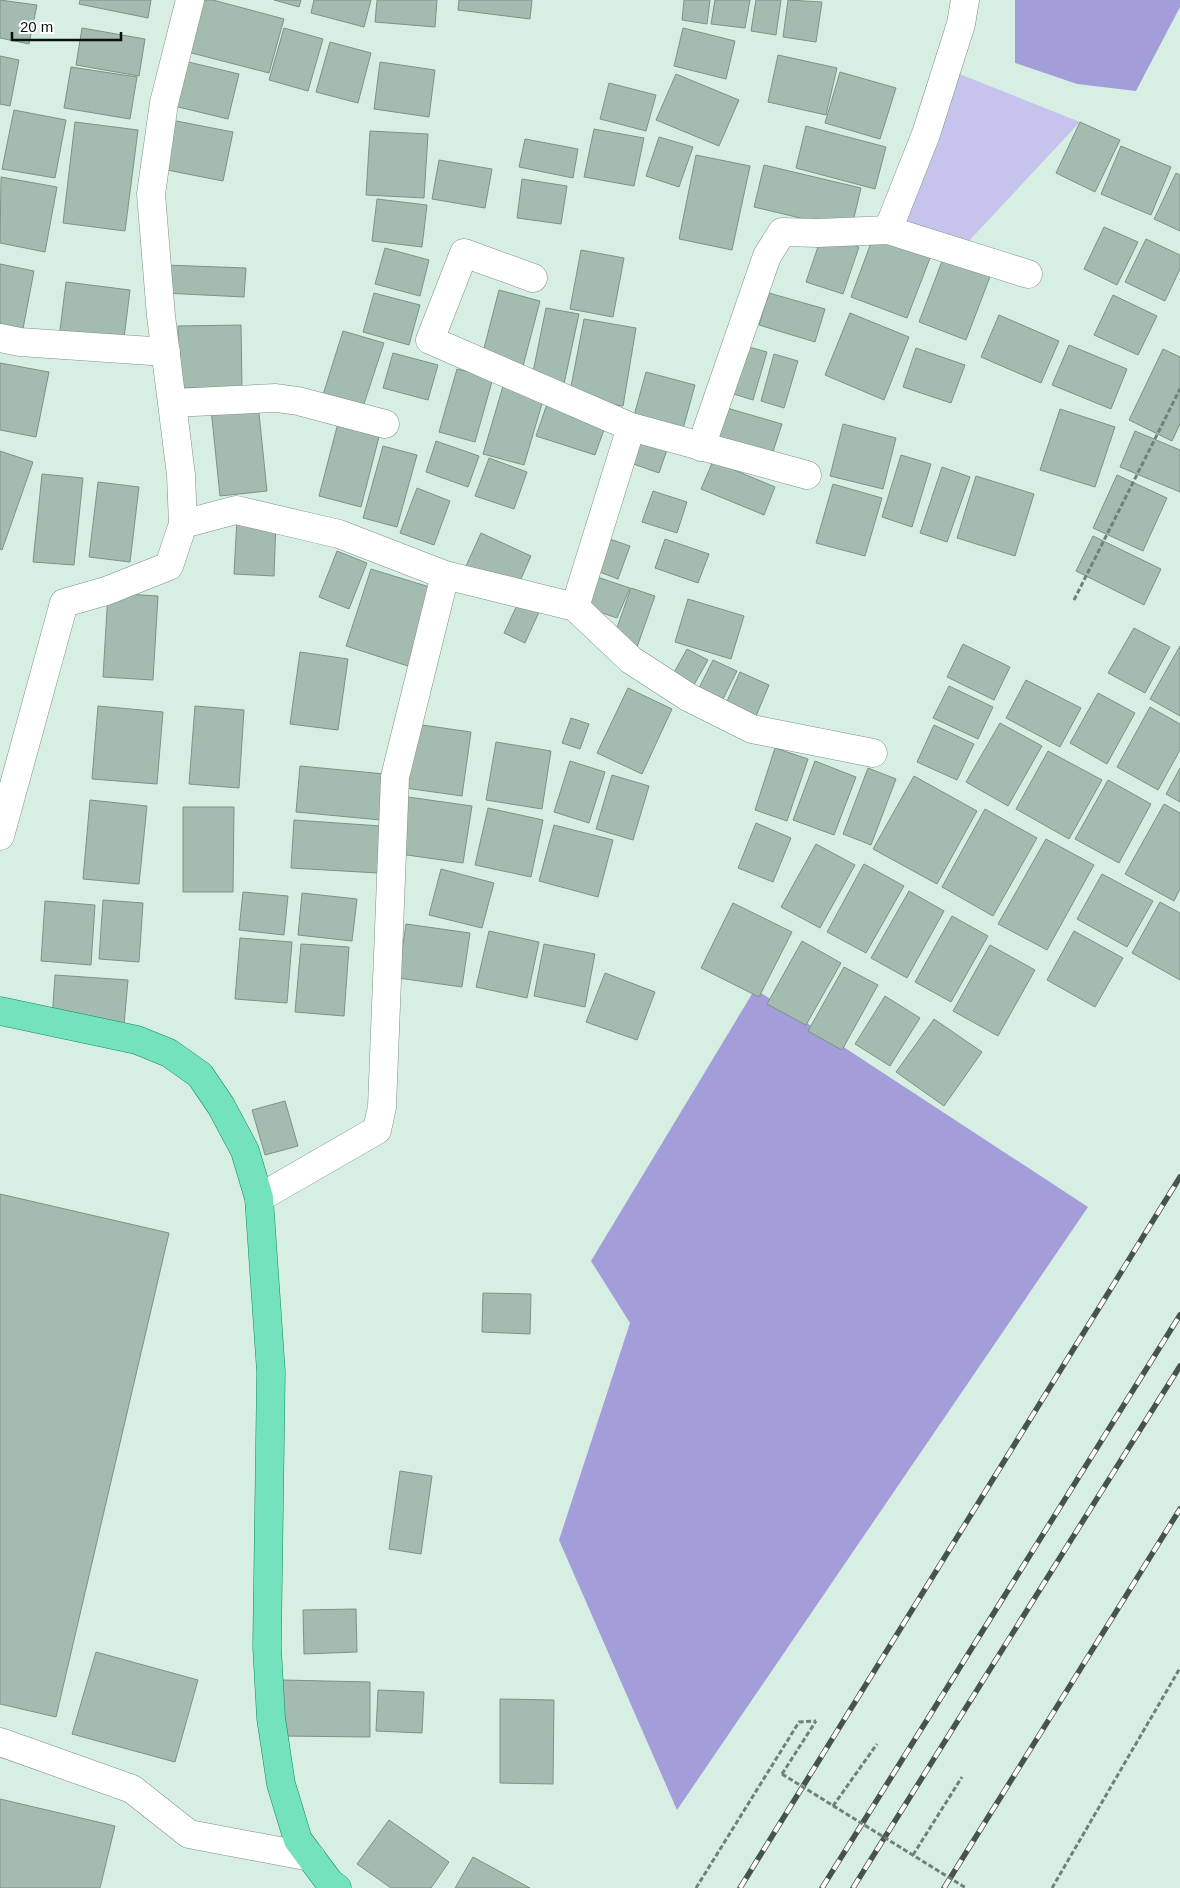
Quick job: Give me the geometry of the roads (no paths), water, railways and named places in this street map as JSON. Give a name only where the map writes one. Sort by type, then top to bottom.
[{"type":"main road","points":[[0,1011],[137,1040],[169,1053],[200,1075],[221,1106],[245,1151],[259,1198],[271,1372],[267,1647],[271,1718],[282,1784],[298,1840],[337,1888]]},
{"type":"street","points":[[0,836],[64,603],[106,591],[169,566],[183,524],[181,475],[166,352],[151,194],[164,103],[190,0]]},
{"type":"street","points":[[888,230],[926,134],[961,24],[965,0]]},
{"type":"street","points":[[701,447],[766,256],[782,232],[818,233],[888,230],[1028,274]]},
{"type":"street","points":[[533,278],[464,253],[430,340],[631,427],[807,475]]},
{"type":"street","points":[[0,338],[20,342],[166,352]]},
{"type":"street","points":[[173,403],[276,398],[298,401],[385,424]]},
{"type":"street","points":[[574,607],[631,427]]},
{"type":"street","points":[[183,524],[236,510],[339,534],[445,575],[574,607],[631,660],[688,697],[752,729],[873,753]]},
{"type":"street","points":[[259,1198],[378,1130],[382,1107],[395,778],[445,575]]},
{"type":"street","points":[[0,1742],[132,1789],[189,1834],[311,1857]]},
{"type":"railway","points":[[740,1888],[1180,1177]]},
{"type":"railway","points":[[822,1888],[1180,1315]]},
{"type":"railway","points":[[853,1888],[1180,1366]]},
{"type":"railway","points":[[944,1888],[1180,1509]]}]
